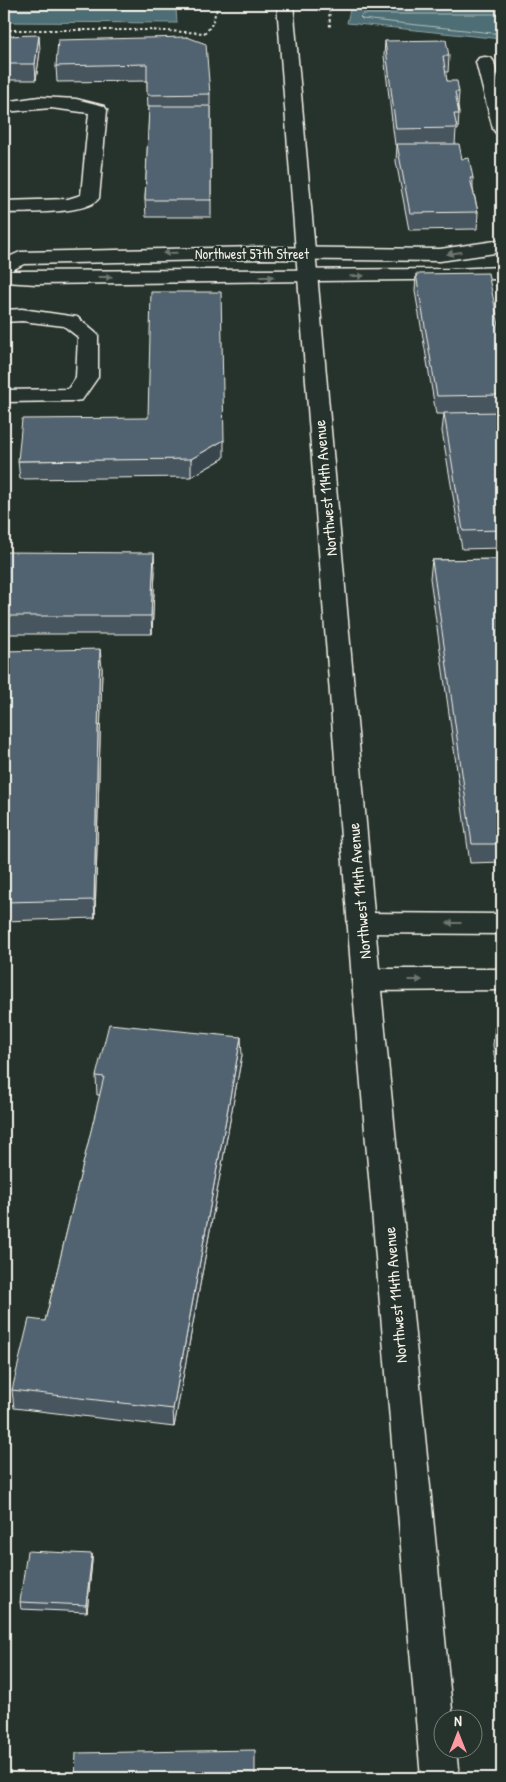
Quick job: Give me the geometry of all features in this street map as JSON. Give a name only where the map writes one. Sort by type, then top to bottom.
[{"type":"street","name":"Northwest 114th Avenue","points":[[285,4],[361,923],[440,1778]]},
{"type":"street","points":[[485,62],[500,109],[502,129]]},
{"type":"street","points":[[4,107],[17,104],[81,104],[98,110],[90,198],[70,205],[4,207]]},
{"type":"street","name":"Northwest 57th Street","points":[[4,267],[20,258],[306,252],[440,255],[502,246]]},
{"type":"street","points":[[74,278],[76,256]]},
{"type":"street","name":"Northwest 57th Street","points":[[4,276],[10,278],[74,278],[502,273]]},
{"type":"street","points":[[4,316],[22,315],[70,321],[88,335],[88,377],[74,395],[4,396]]},
{"type":"street","points":[[361,923],[502,924]]},
{"type":"street","points":[[366,980],[502,980]]},
{"type":"path","points":[[4,30],[147,30],[204,33],[212,29],[215,24],[215,12],[221,4]]},
{"type":"path","points":[[329,4],[330,28]]},
{"type":"water","points":[[4,9],[176,9],[177,23],[4,22]]},
{"type":"water","points":[[350,9],[502,10],[502,39],[347,23]]},
{"type":"building","points":[[39,35],[35,64],[4,64],[4,36]]},
{"type":"building","points":[[187,37],[206,44],[210,94],[147,95],[147,64],[56,66],[58,40]]},
{"type":"building","points":[[446,40],[449,56],[443,56],[447,81],[457,81],[459,92],[455,92],[459,114],[454,114],[457,128],[396,129],[385,41]]},
{"type":"building","points":[[149,106],[211,106],[211,200],[145,200]]},
{"type":"building","points":[[397,144],[459,144],[462,159],[469,158],[473,178],[470,178],[478,212],[410,213]]},
{"type":"building","points":[[488,273],[502,340],[502,395],[437,396],[416,274]]},
{"type":"building","points":[[151,292],[221,292],[224,440],[191,459],[18,461],[22,419],[148,418]]},
{"type":"building","points":[[502,412],[502,530],[463,531],[444,413]]},
{"type":"building","points":[[4,552],[154,553],[151,616],[4,616]]},
{"type":"building","points":[[502,559],[502,844],[472,844],[432,560]]},
{"type":"building","points":[[100,649],[94,900],[4,902],[4,651]]},
{"type":"building","points":[[109,1024],[241,1037],[173,1409],[12,1390],[29,1319],[45,1321],[104,1077],[96,1076]]},
{"type":"building","points":[[495,1027],[502,1027],[502,1081]]},
{"type":"building","points":[[27,1551],[92,1554],[86,1605],[20,1602]]},
{"type":"building","points":[[255,1750],[255,1778],[75,1778],[76,1753]]}]
